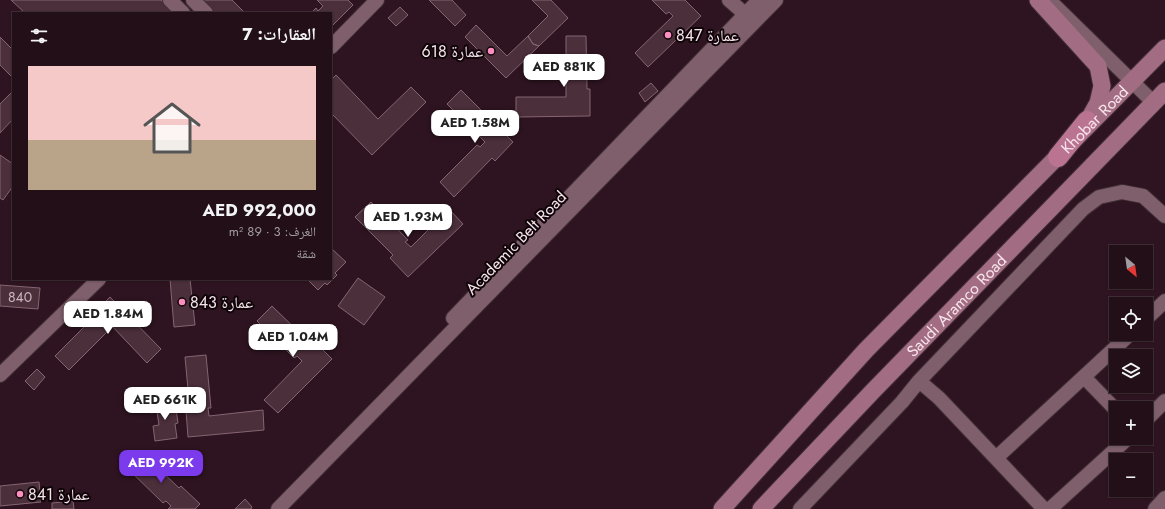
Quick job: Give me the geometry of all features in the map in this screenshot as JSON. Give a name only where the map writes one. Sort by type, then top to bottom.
[{"type":"highway","points":[[1058,157],[1087,121]]},
{"type":"main road","points":[[1038,0],[1098,66],[1102,86],[1098,103],[1087,121]]},
{"type":"main road","name":"Khobar Road","points":[[1058,157],[1165,48]]},
{"type":"main road","name":"Saudi Aramco Road","points":[[761,509],[872,392],[1160,97]]},
{"type":"main road","name":"Saudi Aramco Road","points":[[722,509],[866,350],[1058,157]]},
{"type":"street","points":[[170,0],[182,12]]},
{"type":"street","points":[[193,0],[205,12]]},
{"type":"street","points":[[332,46],[377,0]]},
{"type":"street","points":[[729,0],[745,14]]},
{"type":"street","name":"Academic Belt Road","points":[[269,509],[332,446],[380,393],[759,0]]},
{"type":"street","name":"Academic Belt Road","points":[[278,509],[776,0]]},
{"type":"street","points":[[1049,0],[1132,83],[1160,97]]},
{"type":"street","points":[[800,509],[902,402],[919,381],[1083,209],[1099,197],[1122,192],[1143,196],[1165,216]]},
{"type":"street","points":[[0,375],[98,280]]},
{"type":"street","points":[[1153,313],[1165,302]]},
{"type":"street","points":[[996,458],[1123,341]]},
{"type":"street","points":[[1084,377],[1109,403]]},
{"type":"street","points":[[919,381],[939,398],[1044,509]]},
{"type":"street","points":[[1153,414],[1164,404]]},
{"type":"street","points":[[1050,509],[1120,445]]},
{"type":"street","points":[[1155,509],[1165,498]]},
{"type":"building","points":[[11,0],[161,0],[173,12],[24,12]]},
{"type":"building","points":[[202,0],[232,0],[244,12],[214,12]]},
{"type":"building","points":[[317,0],[348,0],[353,5],[332,26],[332,12],[312,12],[316,8],[318,11],[323,6]]},
{"type":"building","points":[[429,0],[452,0],[466,15],[455,26]]},
{"type":"building","name":"عمارة 618","points":[[532,0],[551,0],[568,18],[539,46],[533,44],[528,36],[548,16]]},
{"type":"building","name":"عمارة 847","points":[[652,0],[685,0],[701,16],[648,67],[635,53],[673,16],[669,12],[666,14]]},
{"type":"building","points":[[400,7],[408,15],[396,26],[388,18]]},
{"type":"building","name":"عمارة 618","points":[[476,25],[507,56],[528,36],[533,44],[539,46],[506,78],[465,37]]},
{"type":"building","points":[[566,36],[586,36],[587,89],[590,89],[590,116],[516,117],[516,97],[566,97]]},
{"type":"building","points":[[0,37],[12,49],[12,77],[0,65]]},
{"type":"building","points":[[336,75],[378,119],[411,87],[426,102],[372,155],[332,114],[332,79]]},
{"type":"building","points":[[651,83],[658,91],[645,102],[639,93]]},
{"type":"building","points":[[461,90],[513,142],[495,161],[492,158],[454,197],[440,182],[477,145],[480,147],[485,142],[447,104]]},
{"type":"building","points":[[12,92],[12,120],[0,133],[0,104]]},
{"type":"building","points":[[0,155],[12,163],[12,187],[3,200],[0,198]]},
{"type":"building","points":[[371,202],[408,240],[405,242],[411,247],[449,209],[463,224],[408,277],[390,258],[393,255],[355,217]]},
{"type":"building","points":[[332,249],[346,262],[335,273],[337,275],[332,280]]},
{"type":"building","points":[[358,278],[385,297],[364,325],[338,306]]},
{"type":"building","name":"عمارة 843","points":[[170,280],[190,280],[195,325],[174,327]]},
{"type":"building","points":[[308,280],[332,280],[327,285],[325,283],[318,290]]},
{"type":"building","points":[[0,285],[40,288],[38,309],[0,306]]},
{"type":"building","points":[[110,297],[161,349],[147,363],[110,324],[105,329],[108,331],[69,370],[55,356],[93,318],[91,316]]},
{"type":"building","points":[[272,306],[310,343],[313,340],[332,359],[278,413],[264,400],[302,361],[297,356],[294,358],[257,321]]},
{"type":"building","points":[[206,355],[211,408],[208,408],[209,416],[263,410],[264,430],[188,437],[186,411],[190,411],[185,357]]},
{"type":"building","points":[[37,369],[45,377],[34,390],[25,381]]},
{"type":"building","points":[[172,401],[173,409],[176,409],[178,423],[175,424],[177,438],[155,441],[153,426],[159,425],[157,412],[151,413],[150,403]]},
{"type":"building","points":[[140,451],[179,488],[181,486],[200,504],[195,509],[168,509],[171,506],[166,501],[163,503],[125,466]]},
{"type":"building","name":"عمارة 841","points":[[39,482],[41,502],[0,506],[0,486]]},
{"type":"building","points":[[245,499],[252,507],[251,509],[235,509]]},
{"type":"building","points":[[73,501],[74,509],[52,509],[52,503]]},
{"type":"place","name":"عمارة 847","points":[[668,35]]},
{"type":"place","name":"عمارة 618","points":[[491,51]]},
{"type":"place","name":"عمارة 843","points":[[182,302]]},
{"type":"place","name":"عمارة 841","points":[[20,494]]}]
